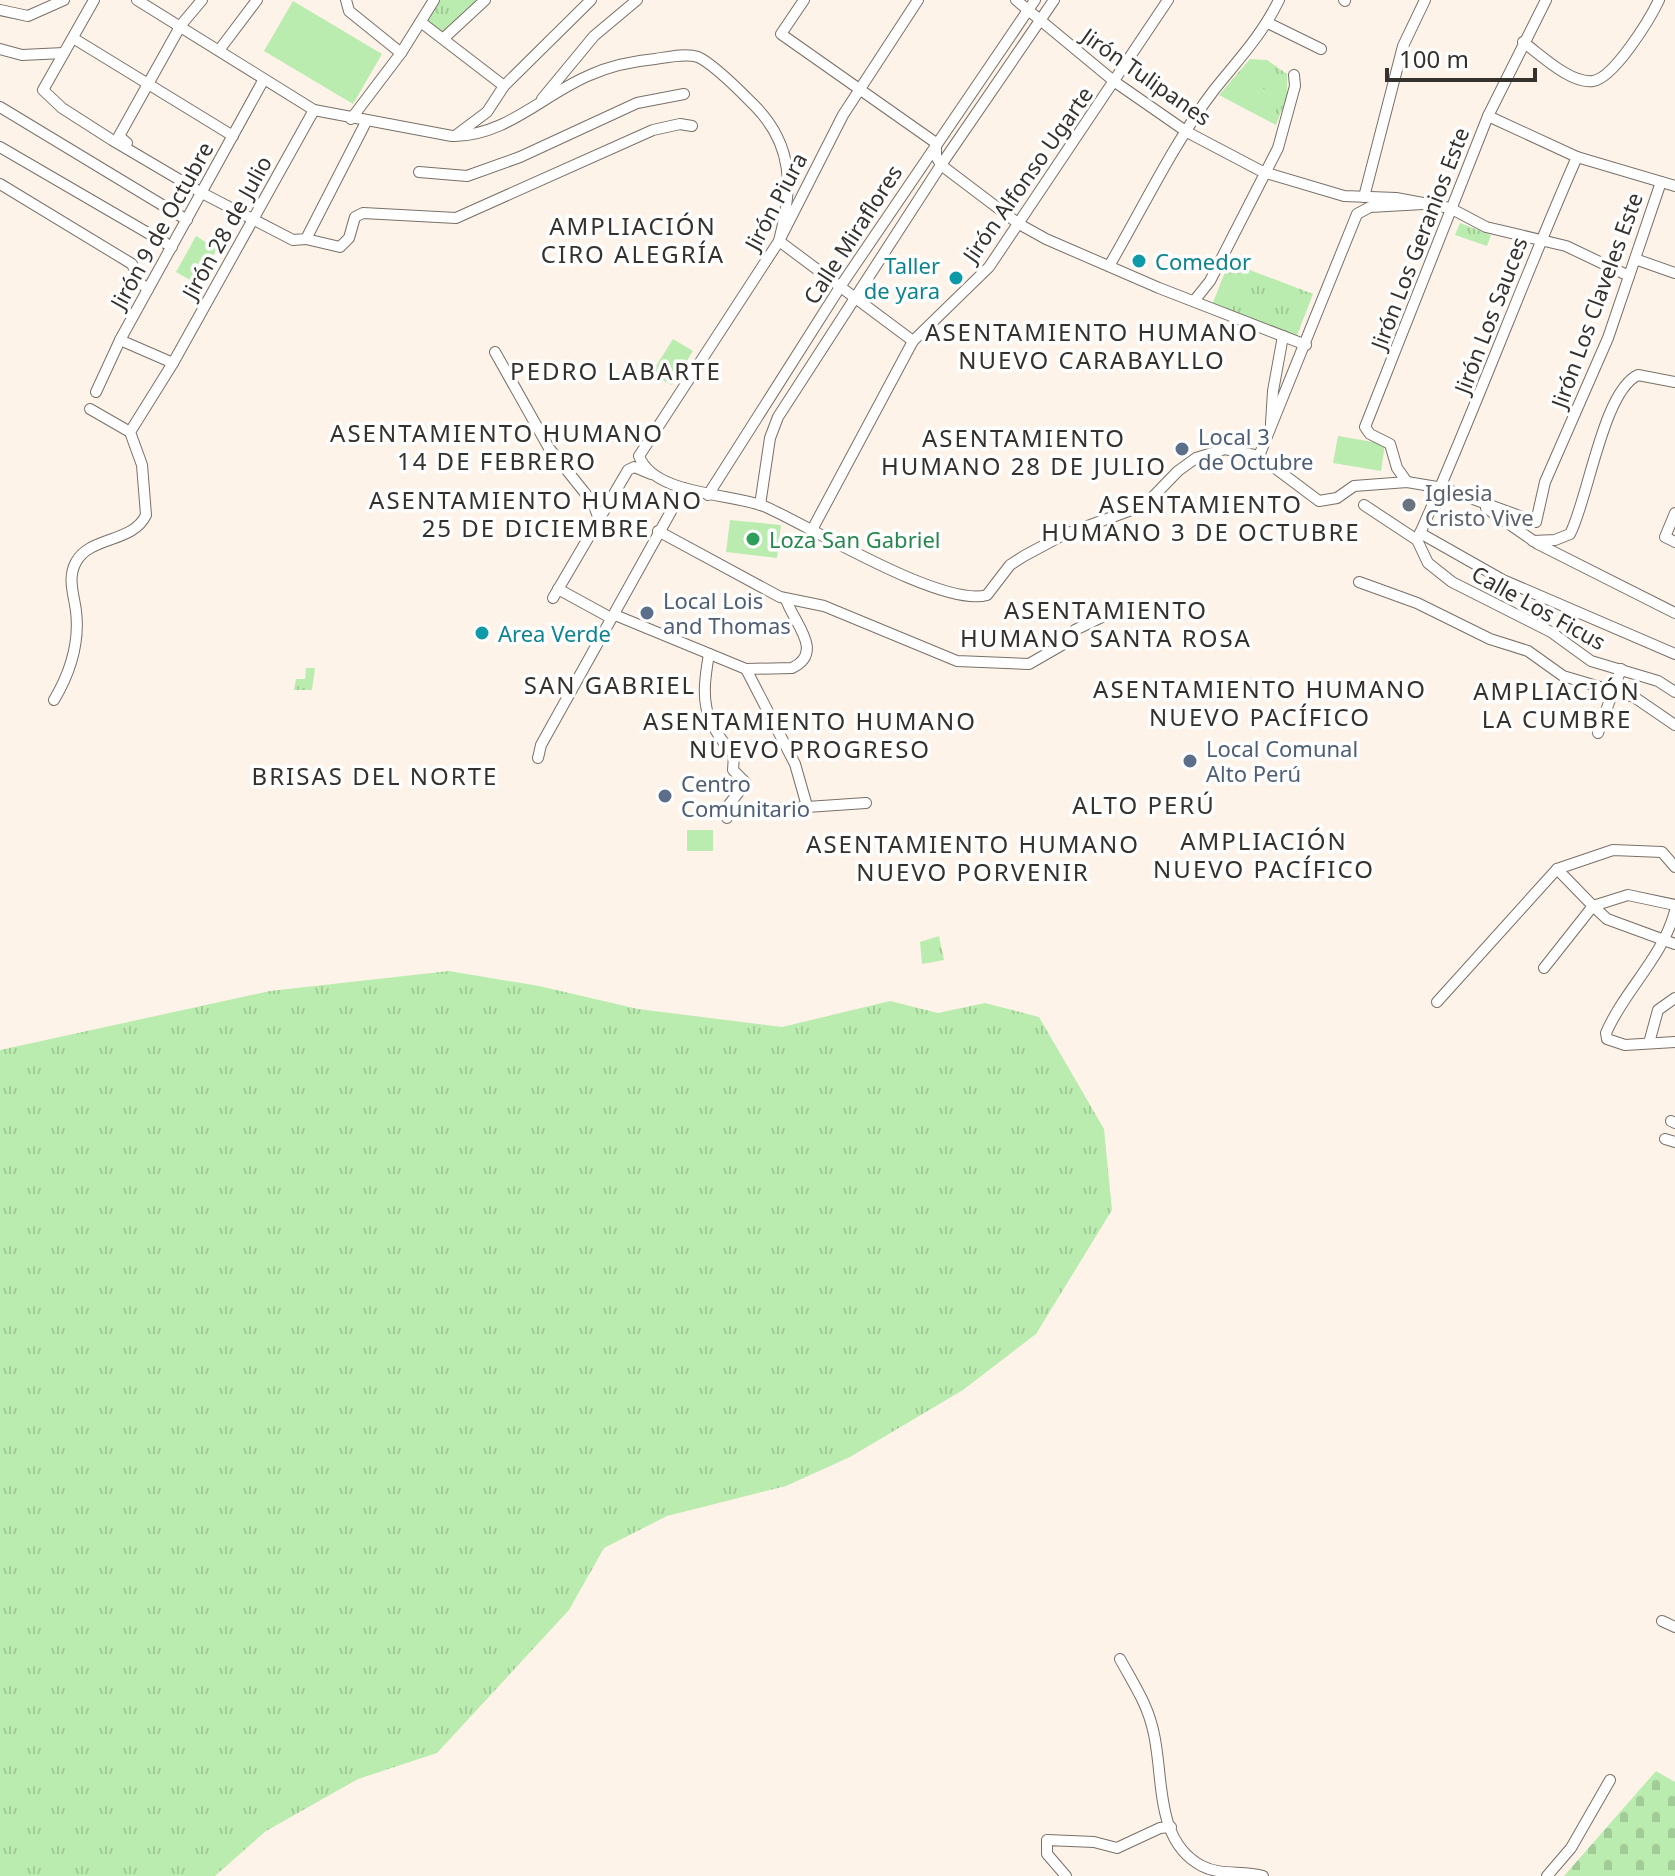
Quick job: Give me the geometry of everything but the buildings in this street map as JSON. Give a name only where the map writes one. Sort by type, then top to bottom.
[{"type":"street","points":[[0,10],[28,16],[64,0]]},
{"type":"street","points":[[94,0],[43,90],[62,108],[202,193],[293,240],[306,239],[340,247],[349,238],[355,217],[363,213],[456,218],[653,130],[680,124],[692,126]]},
{"type":"street","points":[[137,0],[314,110],[452,136],[470,137],[538,105],[589,75],[675,56],[698,57],[768,119],[782,141],[787,204],[779,241],[842,284],[913,341]]},
{"type":"street","points":[[134,149],[119,136],[181,25],[202,0]]},
{"type":"street","points":[[220,49],[257,0]]},
{"type":"street","points":[[346,0],[349,11],[401,53]]},
{"type":"street","points":[[351,119],[422,23],[434,0]]},
{"type":"street","points":[[444,38],[485,0]]},
{"type":"street","points":[[452,136],[461,134],[487,112],[504,86],[591,0]]},
{"type":"street","points":[[538,105],[594,36],[637,0]]},
{"type":"street","points":[[804,0],[781,34],[936,143],[936,156],[941,165],[1019,224],[1109,266],[1306,345]]},
{"type":"street","name":"Jirón Piura","points":[[660,476],[639,460],[641,451],[779,241],[843,115],[918,0]]},
{"type":"street","name":"Jirón Tulipanes","points":[[1016,0],[1032,5],[1040,22],[1115,82],[1187,132],[1263,172],[1344,196],[1428,202],[1450,208],[1486,227],[1592,257],[1629,276]]},
{"type":"street","name":"Calle Miraflores","points":[[760,505],[773,427],[941,165],[1054,0]]},
{"type":"street","name":"Jirón Alfonso Ugarte","points":[[813,528],[913,341],[975,283],[1019,224],[1168,0]]},
{"type":"street","points":[[1109,266],[1187,132],[1268,23],[1279,0]]},
{"type":"street","points":[[1364,197],[1403,46],[1425,0]]},
{"type":"street","name":"Jirón Los Geranios Este","points":[[1407,482],[1397,468],[1390,444],[1370,434],[1365,427],[1488,116],[1546,0]]},
{"type":"street","points":[[1523,42],[1561,68],[1591,81],[1608,74],[1659,0]]},
{"type":"street","name":"Calle Miraflores","points":[[708,495],[842,284],[1032,5]]},
{"type":"street","points":[[422,23],[504,86]]},
{"type":"street","points":[[1268,23],[1321,49]]},
{"type":"street","points":[[73,38],[233,136]]},
{"type":"street","points":[[0,49],[22,55],[64,53]]},
{"type":"street","points":[[1194,301],[1210,281],[1263,172],[1278,148],[1295,86],[1294,75]]},
{"type":"street","name":"Jirón 9 de Octubre","points":[[96,392],[120,340],[264,79]]},
{"type":"street","points":[[419,172],[467,176],[520,157],[637,103],[684,94]]},
{"type":"street","points":[[0,107],[187,220]]},
{"type":"street","name":"Jirón 28 de Julio","points":[[130,432],[173,363],[314,110]]},
{"type":"street","points":[[1488,116],[1577,157],[1675,186]]},
{"type":"street","points":[[306,239],[366,122]]},
{"type":"street","points":[[0,147],[172,247]]},
{"type":"street","name":"Jirón Los Sauces","points":[[1419,537],[1443,488],[1540,240],[1577,157]]},
{"type":"street","name":"Jirón Los Claveles Este","points":[[1474,500],[1536,522],[1545,482],[1608,338],[1661,182]]},
{"type":"street","points":[[0,184],[132,264],[140,283],[148,289]]},
{"type":"street","points":[[1259,456],[1357,214],[1370,207],[1400,208],[1428,202]]},
{"type":"street","points":[[1635,259],[1675,273]]},
{"type":"street","points":[[1271,429],[1273,391],[1283,336]]},
{"type":"street","points":[[120,340],[173,363]]},
{"type":"street","points":[[495,352],[549,448],[593,503],[600,522]]},
{"type":"street","points":[[1533,541],[1555,540],[1570,534],[1607,423],[1629,380],[1638,375],[1675,382]]},
{"type":"street","points":[[54,700],[74,660],[76,613],[71,574],[76,560],[85,552],[133,531],[146,515],[142,465],[130,432],[90,409]]},
{"type":"street","points":[[786,599],[808,640],[806,655],[792,668],[746,669],[556,593],[631,467],[684,488],[760,505],[813,528],[876,563],[953,593],[981,597],[993,590],[1010,565],[1024,556],[1063,535],[1145,505],[1178,471],[1196,458],[1225,449],[1259,456],[1319,501],[1337,498],[1354,486],[1407,482],[1443,488],[1474,500],[1533,541],[1675,613]]},
{"type":"street","points":[[538,758],[541,745],[684,488]]},
{"type":"street","name":"Calle Los Ficus","points":[[1364,505],[1419,537],[1428,563],[1452,582],[1551,632],[1591,661],[1658,681],[1675,692]]},
{"type":"street","points":[[1670,539],[1675,513]]},
{"type":"street","points":[[658,531],[786,599],[824,606],[957,661],[1029,664],[1062,645],[1075,630],[1108,614]]},
{"type":"street","points":[[1419,537],[1503,580],[1675,654]]},
{"type":"street","points":[[1359,582],[1417,603],[1490,639],[1528,651],[1563,676],[1634,697],[1675,725]]},
{"type":"street","points":[[709,654],[704,709],[712,728],[734,755],[733,770],[746,783],[727,807],[727,818]]},
{"type":"street","points":[[746,669],[795,764],[807,806]]},
{"type":"street","points":[[1598,733],[1621,669]]},
{"type":"street","points":[[748,811],[866,803]]},
{"type":"street","points":[[1437,1002],[1557,869],[1613,850],[1662,852],[1675,866]]},
{"type":"street","points":[[1557,869],[1607,919],[1671,941]]},
{"type":"street","points":[[1544,968],[1593,906],[1628,895],[1675,905]]},
{"type":"street","points":[[1675,911],[1671,941],[1606,1033],[1607,1039],[1614,1042],[1675,1042]]},
{"type":"street","points":[[1649,1043],[1651,1026],[1658,1010],[1675,998]]},
{"type":"street","points":[[1662,1621],[1675,1627]]},
{"type":"street","points":[[1120,1659],[1153,1727],[1159,1791],[1171,1827],[1183,1848],[1200,1865],[1216,1871],[1263,1876]]},
{"type":"street","points":[[1547,1876],[1571,1848],[1610,1780]]},
{"type":"street","points":[[1066,1876],[1047,1854],[1047,1840],[1094,1842],[1117,1848],[1160,1828],[1171,1827]]},
{"type":"green space","points":[[438,0],[480,0],[443,34],[428,22]]},
{"type":"green space","points":[[293,1],[382,54],[353,104],[264,51]]},
{"type":"green space","points":[[1250,59],[1267,60],[1287,74],[1287,96],[1276,125],[1219,95]]},
{"type":"green space","points":[[1248,80],[1282,100],[1270,119],[1237,99]]},
{"type":"green space","points":[[1460,223],[1491,235],[1487,246],[1455,235]]},
{"type":"green space","points":[[196,236],[217,249],[197,284],[176,272]]},
{"type":"green space","points":[[1229,262],[1313,294],[1296,338],[1212,305]]},
{"type":"green space","points":[[673,339],[693,351],[672,385],[651,374]]},
{"type":"green space","points":[[1338,436],[1385,444],[1381,471],[1333,463]]},
{"type":"green space","name":"Loza San Gabriel","points":[[730,520],[781,525],[777,558],[726,552]]},
{"type":"green space","points":[[306,668],[315,668],[312,690],[294,690],[296,679],[305,679]]},
{"type":"green space","points":[[687,830],[713,830],[713,851],[687,851]]},
{"type":"green space","points":[[939,936],[944,960],[922,964],[920,942]]},
{"type":"green space","points":[[449,971],[539,986],[638,1009],[782,1027],[890,1001],[938,1013],[985,1003],[1039,1017],[1104,1129],[1112,1210],[1036,1334],[963,1390],[850,1457],[786,1486],[667,1516],[604,1548],[569,1610],[437,1753],[358,1779],[266,1831],[215,1876],[0,1876],[0,1050],[270,991]]},
{"type":"green space","points":[[1656,1771],[1675,1782],[1675,1876],[1564,1876]]},
{"type":"place","name":"Comedor","points":[[1139,261]]},
{"type":"place","name":"Taller de yara","points":[[956,278]]},
{"type":"place","name":"Local 3 de Octubre","points":[[1182,449]]},
{"type":"place","name":"Iglesia Cristo Vive","points":[[1409,505]]},
{"type":"place","name":"Loza San Gabriel","points":[[753,539]]},
{"type":"place","name":"Local Lois and Thomas","points":[[647,613]]},
{"type":"place","name":"Area Verde","points":[[482,633]]},
{"type":"place","name":"Local Comunal Alto Perú","points":[[1190,761]]},
{"type":"place","name":"Centro Comunitario","points":[[665,796]]},
{"type":"district","name":"AMPLIACIÓN CIRO ALEGRÍA","points":[[633,239]]},
{"type":"district","name":"ASENTAMIENTO HUMANO NUEVO CARABAYLLO","points":[[1092,345]]},
{"type":"district","name":"PEDRO LABARTE","points":[[616,370]]},
{"type":"district","name":"ASENTAMIENTO HUMANO 14 DE FEBRERO","points":[[497,446]]},
{"type":"district","name":"ASENTAMIENTO HUMANO 28 DE JULIO","points":[[1024,451]]},
{"type":"district","name":"ASENTAMIENTO HUMANO 25 DE DICIEMBRE","points":[[536,513]]},
{"type":"district","name":"ASENTAMIENTO HUMANO 3 DE OCTUBRE","points":[[1201,517]]},
{"type":"district","name":"ASENTAMIENTO HUMANO SANTA ROSA","points":[[1106,623]]},
{"type":"district","name":"SAN GABRIEL","points":[[610,684]]},
{"type":"district","name":"ASENTAMIENTO HUMANO NUEVO PACÍFICO","points":[[1260,702]]},
{"type":"district","name":"AMPLIACIÓN LA CUMBRE","points":[[1557,704]]},
{"type":"district","name":"ASENTAMIENTO HUMANO NUEVO PROGRESO","points":[[810,734]]},
{"type":"district","name":"BRISAS DEL NORTE","points":[[375,775]]},
{"type":"district","name":"ALTO PERÚ","points":[[1144,804]]},
{"type":"district","name":"AMPLIACIÓN NUEVO PACÍFICO","points":[[1264,854]]},
{"type":"district","name":"ASENTAMIENTO HUMANO NUEVO PORVENIR","points":[[973,857]]}]
